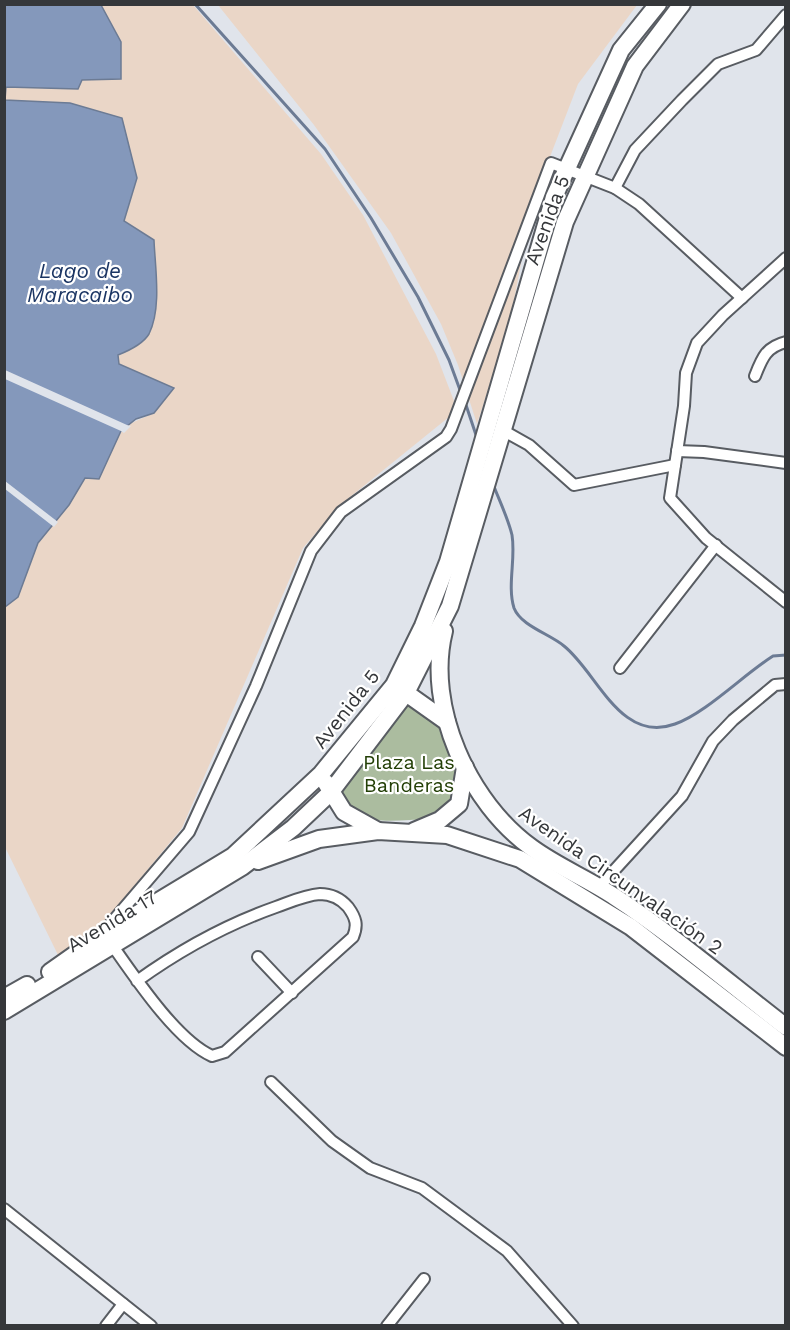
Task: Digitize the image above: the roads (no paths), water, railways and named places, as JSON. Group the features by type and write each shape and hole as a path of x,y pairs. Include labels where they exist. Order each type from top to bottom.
{"main road":[{"name":"Avenida 5","path":"238,861 400,689 448,562 554,197 621,50 658,4"},
{"name":"Avenida 5","path":"238,861 293,828 330,793 400,689 450,606 565,222 635,66 682,4"},
{"name":"Avenida Circunvalación 2","path":"450,606 440,649 440,680 447,722 465,767 503,823 532,848 599,887 786,1027"},
{"path":"400,689 447,722"},
{"path":"410,832 440,820 459,804 465,767"},
{"path":"321,774 330,793 345,812 378,831"},
{"name":"Avenida Circunvalación 2","path":"238,861 319,839 378,831 447,835 520,859 631,927 786,1047"},
{"name":"Avenida 17","path":"4,1011 108,940 238,861"},
{"name":"Avenida 17","path":"4,998 108,940"}],"street":[{"path":"615,188 635,150 682,100 718,64 756,50 786,15"},
{"path":"137,981 177,952 245,918 303,897 321,894 333,896 344,902 355,915 357,927 353,937 225,1052 212,1056 200,1051 137,981 108,940 189,832 256,686 311,551 342,512 446,437 451,429 551,163 583,178 615,188 639,204 742,298"},
{"path":"786,258 697,343 686,373 670,498 716,545 786,602"},
{"path":"755,376 764,352 775,345 786,342"},
{"path":"502,430 529,446 574,485 675,465"},
{"path":"677,451 704,452 786,463"},
{"path":"620,668 716,545"},
{"path":"599,887 682,796 713,741 733,720 775,685 786,684"},
{"path":"258,957 292,993"},
{"path":"271,1082 332,1141 370,1168 422,1188 507,1251 570,1324"},
{"path":"4,1209 151,1326"},
{"path":"387,1326 424,1279"},
{"path":"106,1326 123,1304"}],"water":[{"path":"5,5 101,5 121,42 121,79 82,80 78,89 6,87 5,100"},
{"name":"Lago de Maracaibo","path":"5,100 70,103 122,118 137,178 124,221 154,240 157,300 149,334 139,344 118,355 119,364 174,388 154,413 136,419 121,431 99,479 85,478 69,505 38,543 18,597 5,607"}],"waterway":[{"path":"195,4 325,149 371,218 418,297 449,360 460,390"},
{"path":"466,405 477,438"},
{"path":"493,484 512,535 511,590 514,608 529,625 564,646 611,702 624,715 639,724 656,727 675,724 687,719 712,703 773,656 786,655"}],"park label":[{"name":"Plaza Las Banderas","path":"409,774"}]}
